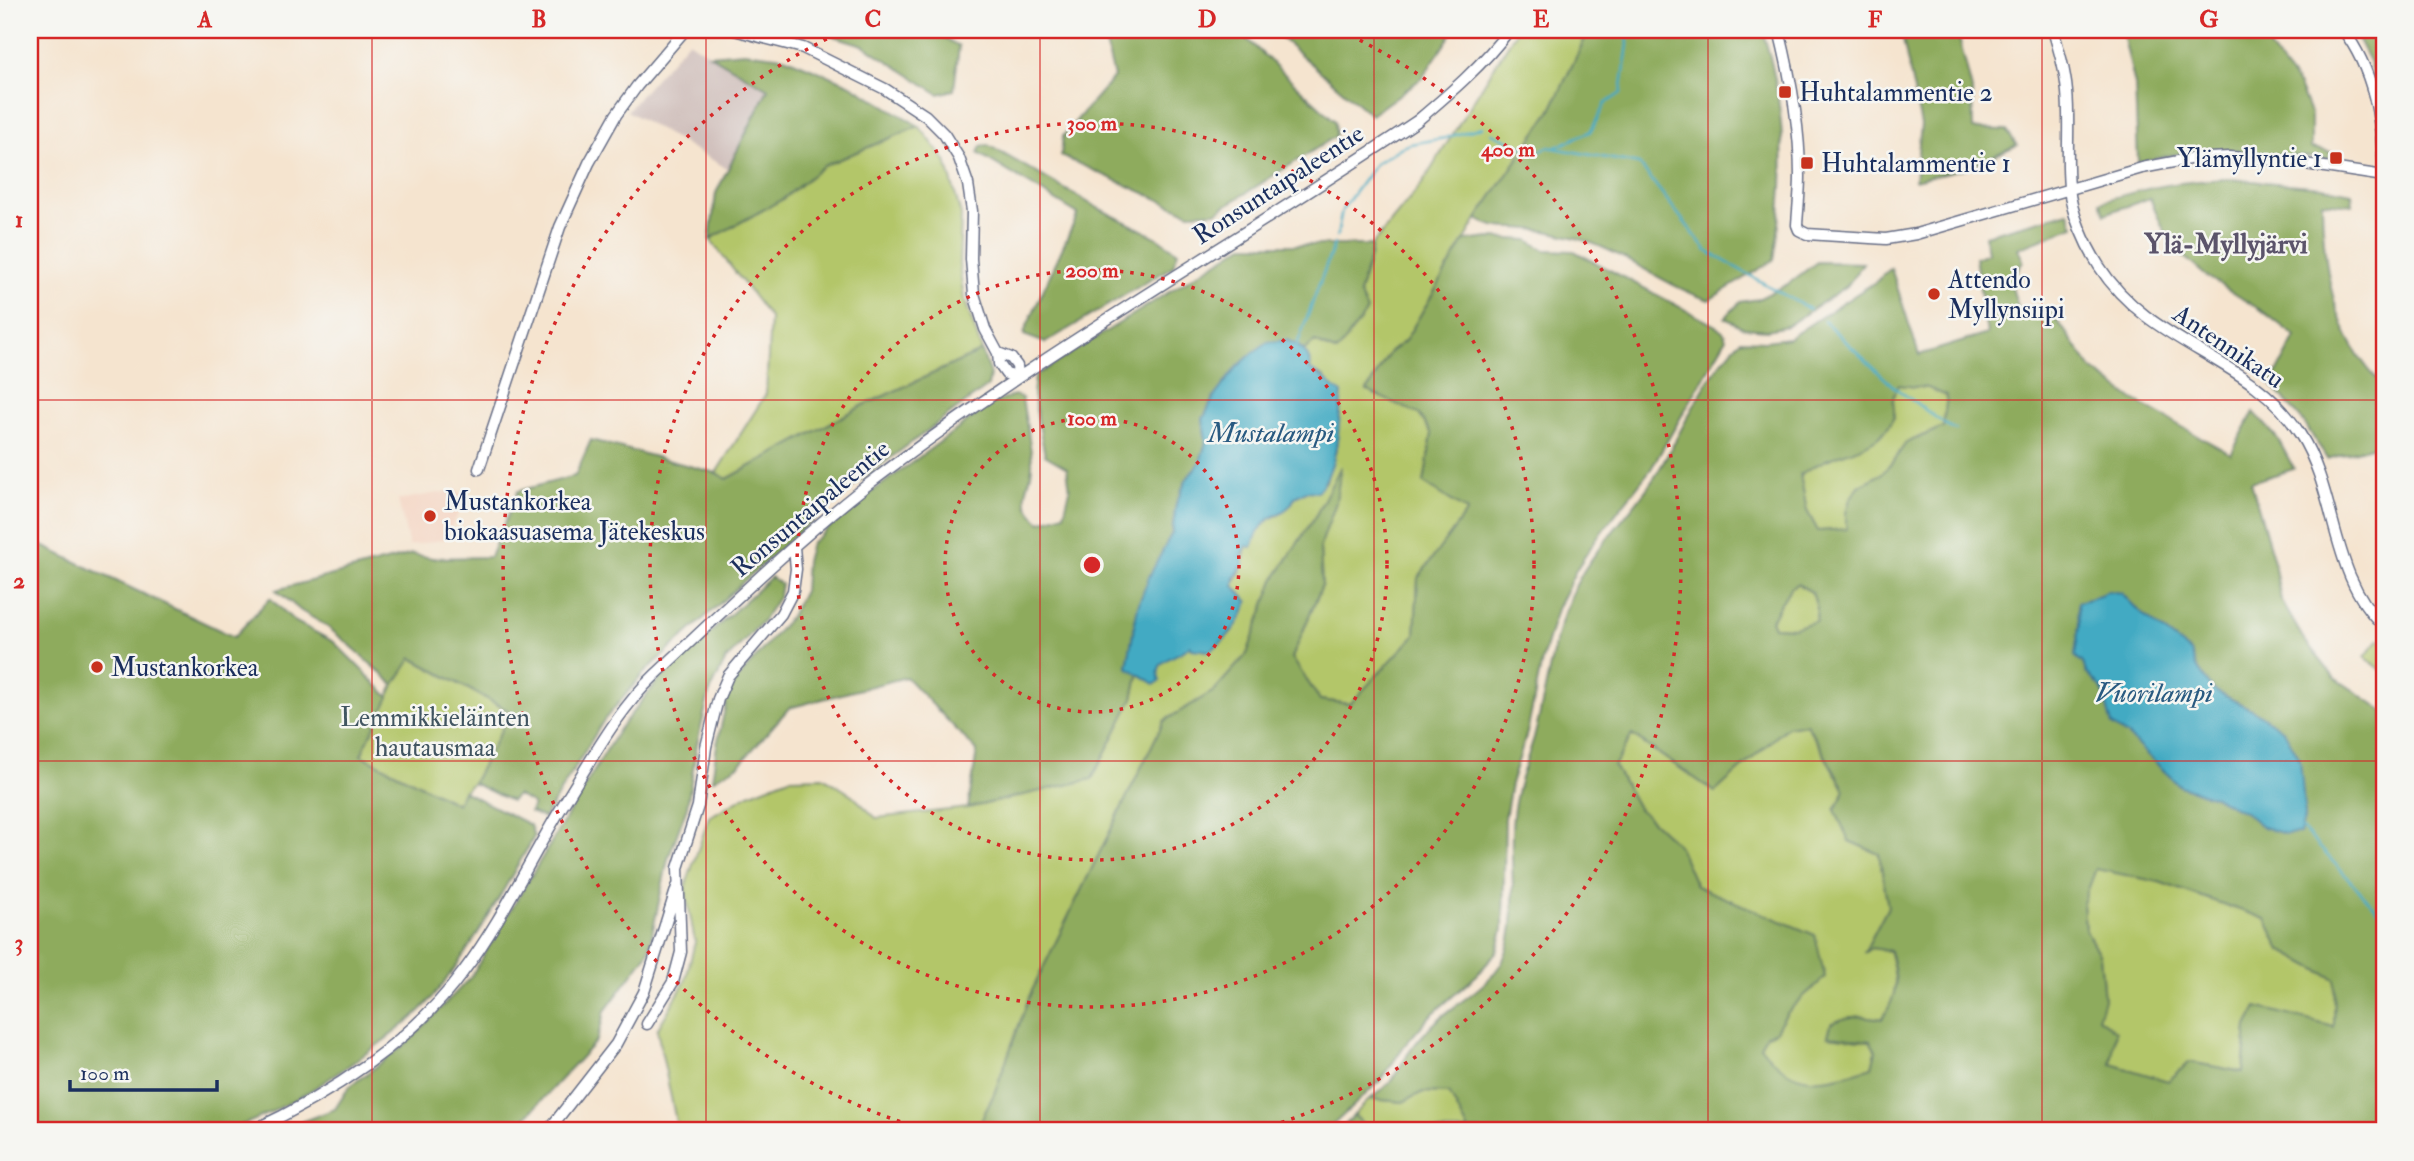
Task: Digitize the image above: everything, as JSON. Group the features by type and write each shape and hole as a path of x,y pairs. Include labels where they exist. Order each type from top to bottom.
{"street":[{"path":"479,469 560,226 589,163 616,115 685,30"},
{"path":"734,30 803,48 885,89 926,116 944,134 959,158 968,184 972,211 971,259 974,294 985,329 998,353 999,364 1006,374 1017,377"},
{"name":"Ronsuntaipaleentie","path":"251,1131 292,1112 345,1080 403,1036 435,1005 470,961 612,726 650,680 794,547 864,487 1017,377 1417,121 1484,61 1509,30"},
{"path":"1779,30 1791,79 1798,135 1799,230 1817,235 1886,239 1916,234 2165,163 2229,157 2278,160 2384,176"},
{"name":"Antennikatu","path":"2053,30 2062,59 2067,92 2069,190 2081,229 2098,265 2115,289 2137,311 2164,331 2252,382 2285,412 2313,457 2348,570 2360,597 2384,626"},
{"path":"2343,30 2364,66 2375,95 2381,124 2384,168"},
{"path":"647,1024 673,982 681,952 678,869 698,806 706,747 718,699 728,676 781,614 793,591 796,569 794,547"},
{"path":"548,1131 617,1044 644,992 680,878"}],"shaded area":[{"path":"688,41 768,89 728,169 627,111"},
{"path":"455,490 467,498 445,539 409,546 398,500"}],"green space":[{"path":"814,30 930,30 959,46 954,90 939,94 863,45"},
{"path":"1083,30 1237,30 1335,121 1336,136 1216,212 1189,213 1061,156 1063,136 1114,77 1106,44"},
{"path":"1272,30 1454,30 1422,78 1371,115"},
{"path":"1517,30 1589,30 1551,110 1477,219 1405,341 1390,352 1367,390 1419,414 1432,434 1424,483 1467,511 1418,578 1415,635 1351,704 1320,700 1292,658 1322,586 1320,547 1336,502 1340,469 1316,515 1274,580 1247,654 1214,691 1164,721 1030,995 994,1094 976,1131 678,1131 657,1030 685,982 695,942 685,888 709,817 749,794 789,778 823,777 852,795 876,818 968,808 1092,779 1133,698 1139,672 1155,684 1159,681 1158,673 1164,662 1190,645 1192,649 1248,602 1234,586 1247,545 1252,546 1257,532 1268,519 1279,515 1295,497 1326,482 1336,448 1342,393 1330,386 1324,377 1310,370 1311,363 1304,350 1315,342 1337,352 1366,311 1359,293 1372,245 1422,184"},
{"path":"1589,30 1762,30 1776,86 1782,144 1781,202 1774,260 1709,300 1675,286 1594,244 1547,231 1495,226 1477,219 1551,110"},
{"path":"1901,30 1957,30 1972,90 1973,129 2006,130 2017,145 1966,168 1915,180 1921,125"},
{"path":"2122,30 2255,30 2299,86 2311,116 2311,148 2331,152 2330,159 2231,150 2188,152 2138,162 2135,85"},
{"path":"2365,30 2384,30 2384,115 2369,61 2356,36"},
{"path":"744,52 784,57 849,84 919,126 823,166 783,199 710,239 716,193 768,89 710,55"},
{"path":"919,126 946,161 961,215 959,265 964,298 982,351 862,406 727,479 716,473 766,394 770,318 710,239 783,199 823,166"},
{"path":"988,145 1098,208 1156,237 1178,252 1173,266 1045,343 1024,335 1078,214 978,153 981,146"},
{"path":"2229,179 2322,187 2352,193 2353,205 2322,202 2325,252 2334,301 2342,324 2367,367 2384,386 2384,448 2382,444 2327,459 2305,424 2271,384 2296,337 2265,313 2205,275 2182,255 2164,230 2150,198 2105,214 2100,202 2164,186"},
{"path":"2069,212 2074,226 2018,248 2023,261 2011,284 2018,307 2032,318 2050,310 2092,369 2132,399 2231,454 2254,412 2278,439 2294,469 2251,482 2273,558 2281,600 2303,638 2334,677 2384,711 2384,1131 1469,1131 1449,1093 1423,1092 1403,1102 1370,1099 1396,1075 1410,1051 1428,1030 1486,982 1506,953 1513,904 1514,805 1535,734 1565,610 1583,572 1651,483 1716,369 1741,340 1789,338 1878,280 1891,268 1919,355 1987,334 1975,258 1988,253 1985,235","holes":["1898,385 1928,388 1947,396 1943,427 1906,443 1881,474 1859,486 1850,499 1846,513 1846,529 1818,531 1807,511 1800,474 1879,437 1894,417 1895,391","1797,584 1812,592 1817,608 1816,621 1794,628 1774,627 1771,620 1790,588","2108,591 2121,593 2142,614 2191,652 2195,664 2213,690 2253,710 2302,792 2305,816 2263,827 2246,813 2215,797 2180,786 2128,736 2112,725 2103,691 2075,656 2079,626 2078,602","1807,724 1845,790 1835,810 1849,841 1879,854 1888,907 1864,953 1871,948 1890,951 1895,970 1892,1001 1882,1019 1862,1016 1843,1019 1831,1024 1828,1036 1870,1041 1876,1051 1872,1067 1824,1079 1811,1079 1785,1070 1760,1046 1766,1035 1776,1031 1792,1008 1825,977 1815,935 1696,886 1678,845 1638,808 1614,766 1632,735 1715,792 1787,727","2096,869 2159,882 2266,919 2281,950 2335,979 2334,1027 2257,1007 2247,1026 2243,1072 2190,1062 2168,1081 2111,1064 2116,1031 2098,1018 2104,999 2100,956 2085,929 2083,903"]},
{"path":"1490,238 1528,240 1545,250 1574,251 1716,326 1724,332 1726,339 1651,469 1596,539 1576,570 1557,609 1543,656 1527,733 1511,784 1505,818 1503,929 1497,952 1477,975 1430,1016 1404,1046 1382,1079 1323,1131 976,1131 994,1094 1030,995 1164,721 1214,691 1247,654 1274,580 1316,515 1341,466 1336,502 1320,547 1322,585 1292,658 1320,700 1350,704 1415,635 1418,578 1467,511 1424,483 1432,434 1419,414 1367,391 1390,352 1405,341 1464,241"},
{"path":"1244,245 1372,245 1359,293 1367,311 1337,352 1315,342 1304,350 1297,345 1268,342 1236,368 1214,397 1203,419 1206,442 1200,462 1186,480 1176,504 1172,533 1138,606 1127,667 1139,672 1133,698 1092,779 968,808 977,751 906,677 789,708 739,765 712,780 727,699 735,682 790,617 804,591 806,561 811,543 869,494 993,403 1014,395 1022,398 1032,460 1026,491 1027,505 1040,522 1064,514 1070,490 1067,468 1045,455 1033,395 1035,376"},
{"path":"1817,262 1863,263 1847,286 1787,326 1767,330 1744,328 1725,318 1740,302 1758,299 1788,284"},
{"path":"982,351 990,375 988,386 858,482 787,542 644,673 604,720 544,818 530,812 533,804 517,795 511,801 473,783 511,712 412,658 394,685 350,645 276,590 412,554 432,558 490,557 518,491 575,476 591,440 716,473 727,479 862,406"},
{"path":"1898,385 1928,388 1947,396 1943,427 1906,443 1881,474 1859,486 1846,530 1818,531 1807,511 1800,474 1894,418 1892,395"},
{"path":"30,540 234,637 270,598 294,621 334,642 389,697 361,755 457,804 463,791 530,825 534,837 473,941 420,1011 365,1054 308,1092 267,1114 226,1131 30,1131"},
{"path":"771,577 781,584 779,596 762,622 725,661 709,694 697,744 687,807 668,859 648,953 605,1011 597,1040 513,1131 277,1131 335,1109 349,1087 407,1043 470,978 619,729 657,682"},
{"path":"1797,584 1812,592 1817,608 1816,621 1794,628 1774,627 1771,620 1790,588"},
{"path":"2379,639 2384,643 2384,672 2365,657"},
{"name":"Lemmikkieläinten hautausmaa","path":"411,658 511,712 473,783 463,791 458,804 361,755 394,685"},
{"path":"1806,724 1845,790 1849,841 1879,854 1888,907 1865,951 1871,948 1889,950 1895,978 1892,1001 1883,1019 1856,1017 1831,1024 1828,1036 1870,1041 1876,1051 1872,1067 1838,1077 1811,1080 1785,1071 1759,1047 1766,1035 1776,1031 1792,1006 1814,988 1745,908 1696,886 1678,845 1638,808 1614,766 1631,735 1715,792 1787,727"},
{"path":"2096,868 2159,882 2266,919 2281,950 2335,979 2334,1027 2257,1008 2247,1026 2243,1072 2190,1062 2168,1081 2110,1064 2115,1031 2098,1018 2104,999 2100,956 2085,929 2083,903"},
{"path":"1423,1092 1449,1093 1469,1131 1370,1131 1354,1115 1370,1099 1403,1102"},
{"path":"1354,1115 1370,1131 1340,1131"}],"water":[{"name":"Mustalampi","path":"1287,340 1304,351 1309,359 1310,370 1342,393 1337,445 1330,470 1317,492 1306,491 1295,497 1289,507 1270,518 1258,533 1252,547 1246,546 1242,556 1244,563 1235,577 1234,586 1248,602 1233,630 1209,651 1192,649 1190,645 1163,662 1158,673 1160,681 1155,684 1127,667 1138,606 1149,577 1172,533 1176,504 1186,480 1200,462 1206,442 1203,419 1214,397 1236,368 1268,342"},
{"name":"Vuorilampi","path":"2108,591 2121,593 2142,614 2191,652 2195,664 2213,690 2253,710 2284,731 2300,759 2305,816 2300,833 2285,834 2263,827 2246,813 2215,797 2180,786 2128,736 2112,725 2103,691 2075,656 2079,626 2078,602"}],"waterway":[{"path":"1492,133 1537,153 1591,131 1605,104 1621,93 1628,44 1626,30"},
{"path":"1337,236 1342,210 1375,164 1410,144 1445,138 1482,127"},
{"path":"1554,148 1639,164 1707,251 1809,309"},
{"path":"1297,345 1334,244"},
{"path":"1824,321 1894,387 1956,430"},
{"path":"2302,828 2384,917"}],"place":[{"name":"Huhtalammentie 2","path":"1785,92"},
{"name":"Ylämyllyntie 1","path":"2336,158"},
{"name":"Huhtalammentie 1","path":"1807,163"},
{"name":"Attendo Myllynsiipi","path":"1934,294"},
{"name":"Mustankorkea biokaasuasema Jätekeskus","path":"430,516"},
{"name":"Mustankorkea","path":"97,667"}],"district":[{"name":"Ylä-Myllyjärvi","path":"2226,243"}]}
